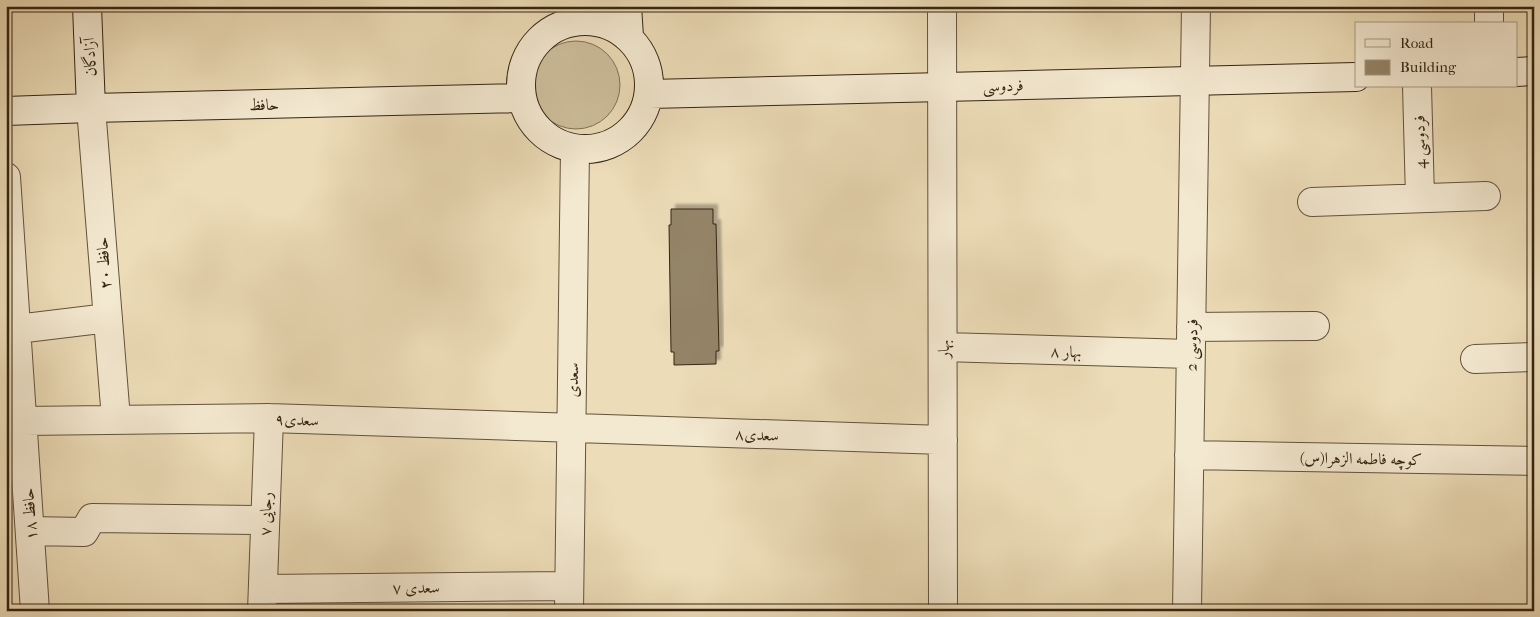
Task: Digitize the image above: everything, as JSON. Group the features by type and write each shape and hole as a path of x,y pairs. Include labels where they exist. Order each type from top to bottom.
{"street":[{"name":"آزادگان","path":"86,6 91,108"},
{"path":"627,6 628,37"},
{"name":"بهار","path":"942,6 943,611"},
{"name":"فردوسی 2","path":"1187,611 1196,6"},
{"path":"1489,6 1489,22"},
{"path":"567,15 581,21 598,22 614,28 628,37 642,54 649,74 650,94 644,114 632,131 615,143 596,150 575,149 556,143 540,132 529,116 522,98 521,80 525,61 534,45 567,15"},
{"path":"1518,72 1534,71"},
{"name":"فردوسی","path":"650,94 1355,77"},
{"name":"فردوسی 4","path":"1417,88 1420,198"},
{"name":"حافظ","path":"6,111 522,98"},
{"name":"حافظ ۲۰","path":"91,108 116,419"},
{"name":"سعدی","path":"569,598 575,149"},
{"name":"حافظ ۱۸","path":"6,177 13,319 35,611"},
{"path":"1312,202 1486,196"},
{"path":"13,319 108,318"},
{"path":"1191,327 1315,326"},
{"name":"بهار ۸","path":"942,347 1190,354"},
{"path":"1475,359 1534,357"},
{"name":"سعدی۹","path":"22,421 269,418 571,428"},
{"name":"رجایی ۷","path":"262,600 269,418"},
{"name":"سعدی۸","path":"571,428 943,440"},
{"name":"کوچه فاطمه الزهرا(س)","path":"1189,454 1534,461"},
{"path":"30,531 84,532 92,518 265,520"},
{"name":"سعدی ۷","path":"262,600 569,598"}],"shaded area":[{"path":"576,41 593,44 607,54 617,68 620,85 617,102 607,116 593,126 576,129 559,126 545,116 535,102 532,85 535,68 545,54 559,44"}],"building":[{"path":"671,209 713,209 713,224 716,224 719,351 716,351 716,364 674,365 674,352 671,352 669,225 671,225"}]}
